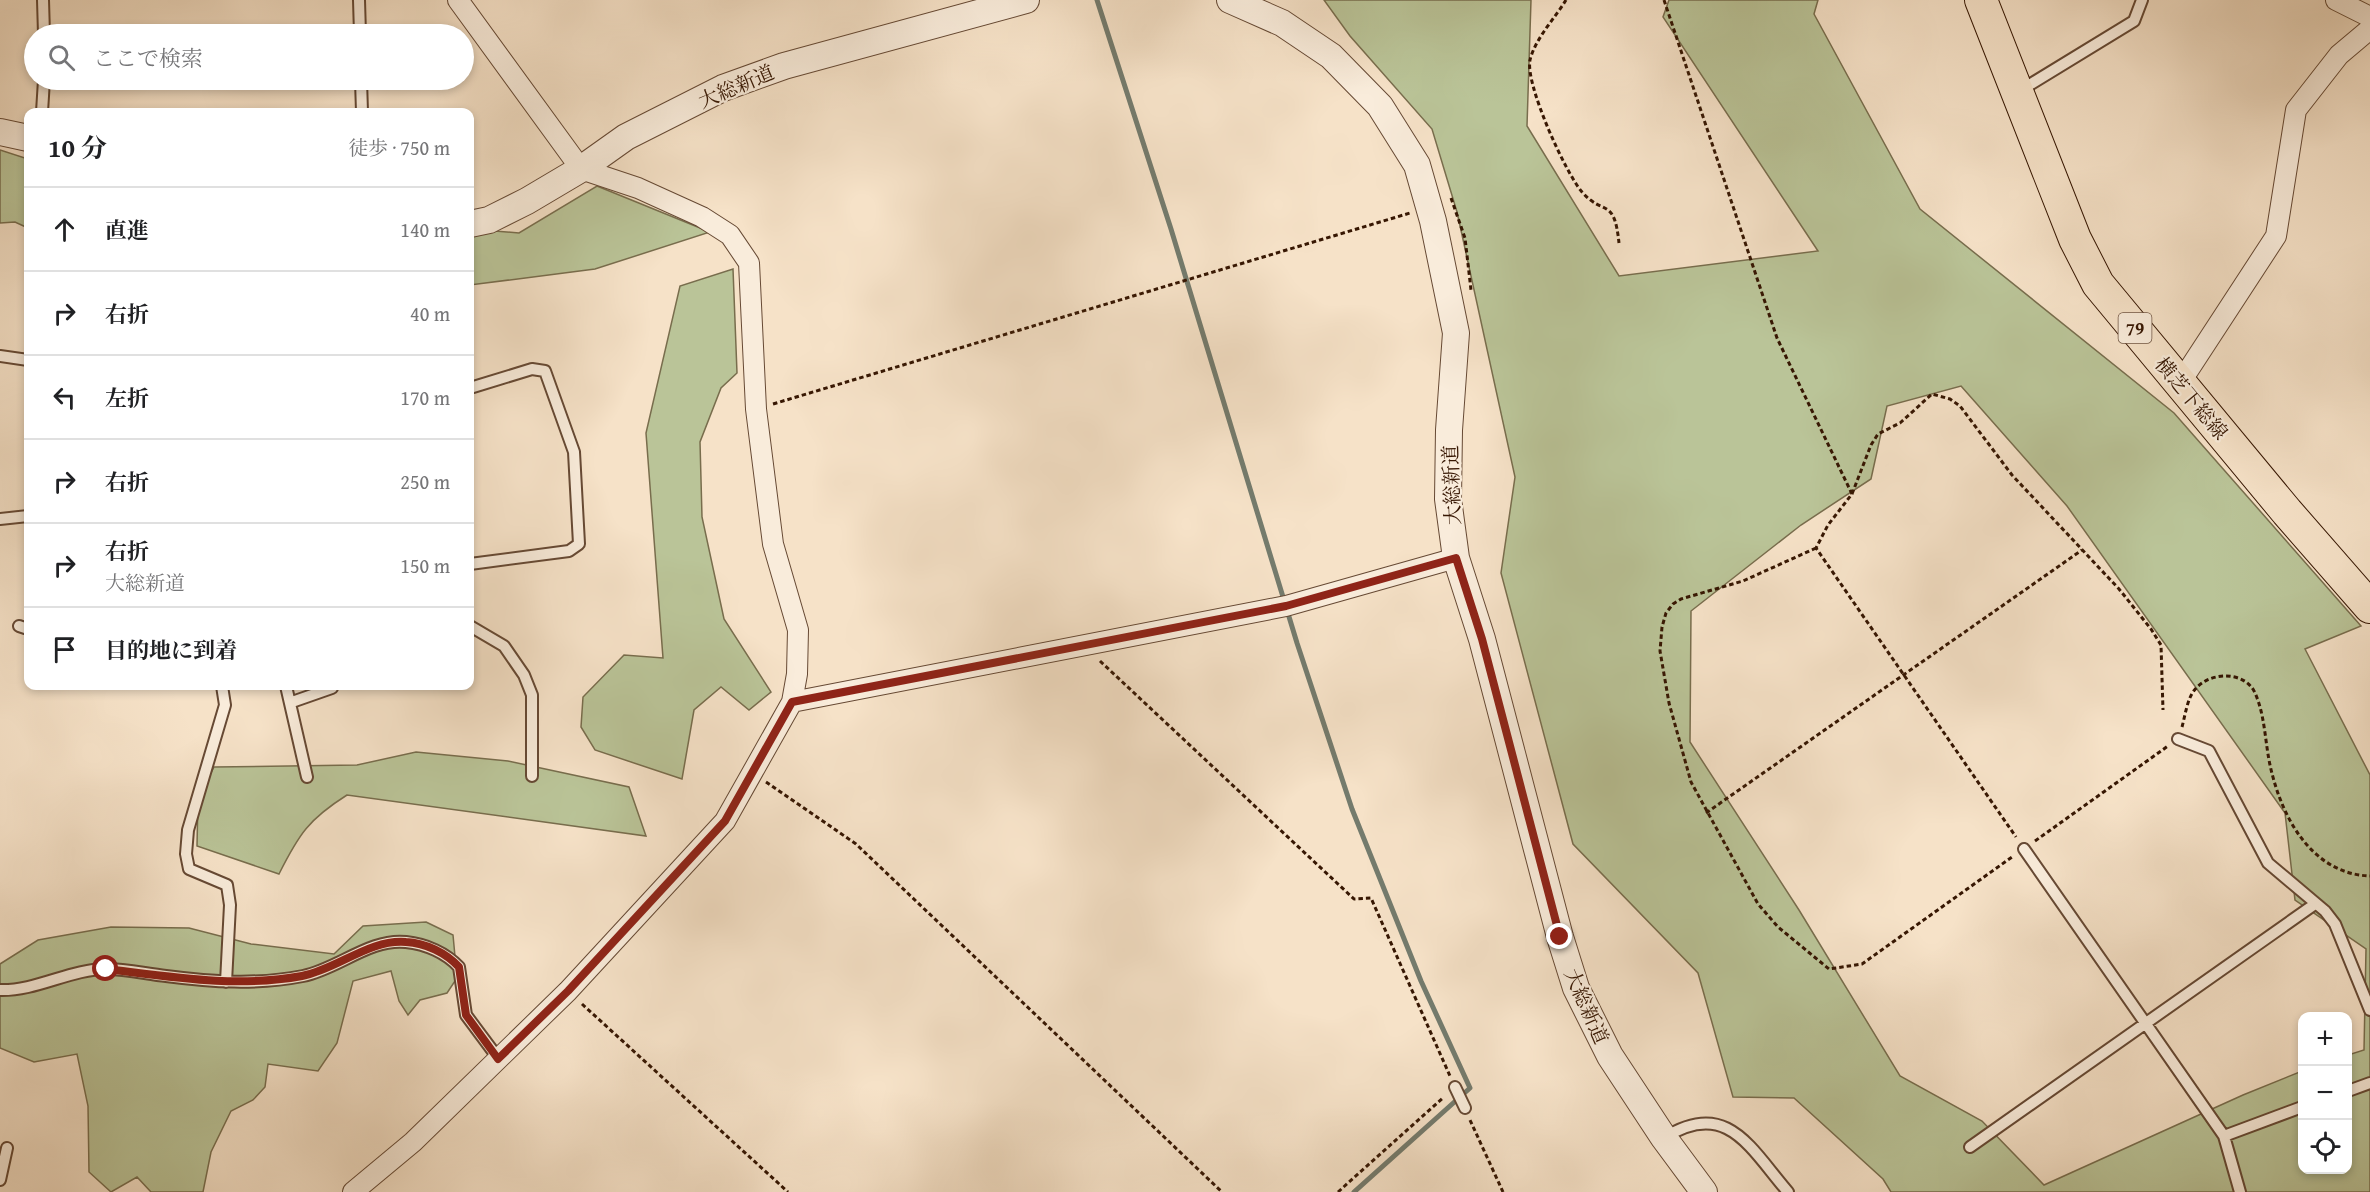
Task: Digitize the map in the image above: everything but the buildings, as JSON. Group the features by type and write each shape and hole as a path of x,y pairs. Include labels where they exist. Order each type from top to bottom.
{"main road":[{"name":"横芝下総線","path":"1981,0 2075,238 2098,284 2370,607"}],"street":[{"path":"353,1192 412,1142 568,991 725,821 792,702 797,674 798,630 773,544 756,409 749,263 730,235 702,217 649,193 581,169 458,0"},
{"name":"大総新道","path":"474,223 489,220 527,201 581,169 626,137 723,88 784,66 1026,0"},
{"name":"大総新道","path":"1230,0 1281,23 1331,56 1380,106 1439,201 1456,333 1449,429 1448,499 1456,558 1482,639 1560,937 1576,988 1610,1056 1704,1192"},
{"path":"2336,0 2370,16"},
{"path":"2180,383 2276,236 2296,110 2339,56 2370,29"},
{"path":"0,132 24,137"},
{"path":"792,702 1085,647 1286,606 1456,558"}],"lane":[{"path":"43,0 44,24"},
{"path":"359,0 360,24"},
{"path":"2017,92 2134,21 2142,0"},
{"path":"42,108 44,90"},
{"path":"361,90 362,108"},
{"path":"0,356 24,359"},
{"path":"474,387 532,369 545,371 574,452 579,544 569,552 474,564"},
{"path":"0,519 24,516"},
{"path":"474,628 504,646 524,675 532,695 532,776"},
{"path":"223,690 225,705 215,747 188,830 186,854 189,869 227,885 230,905 226,982"},
{"path":"288,690 292,702 306,777"},
{"path":"292,702 326,690"},
{"path":"2178,739 2209,751 2268,863 2325,911 2335,924 2370,1010"},
{"path":"2024,849 2224,1136 2240,1192"},
{"path":"1970,1147 2144,1022 2315,904"},
{"path":"0,990 21,991 58,979 106,969 226,982 268,981 306,975 387,942 408,942 438,951 459,967 466,1015 498,1059"},
{"path":"2352,1090 2370,1083"},
{"path":"1456,1088 1465,1108"},
{"path":"2224,1136 2298,1108"},
{"path":"1664,1137 1697,1123 1716,1122 1744,1141 1788,1192"},
{"path":"0,1180 7,1148"}],"path":[{"path":"1566,0 1533,54 1530,70 1532,85 1539,107 1577,186 1589,200 1603,204 1614,214 1619,243"},
{"path":"1664,0 1777,338 1852,494"},
{"path":"756,409 1439,201 1466,238 1471,299"},
{"path":"2163,710 2161,645 2120,589 2012,475 1960,406 1941,395 1932,394 1900,423 1878,434 1871,445 1852,494 1828,525 1815,548 1743,581 1681,599 1666,613 1660,638 1663,674 1691,782 1706,813 1758,904 1778,927 1829,969 1862,964 2178,739 2194,691 2205,681 2220,677 2233,676 2247,681 2255,692 2270,766 2285,813 2308,848 2331,865 2359,876 2370,876"},
{"path":"1815,548 2024,849"},
{"path":"1706,813 2082,550"},
{"path":"1085,647 1354,899 1371,898 1456,1088 1338,1192"},
{"path":"752,772 856,844 1222,1192"},
{"path":"568,991 788,1192"},
{"path":"1465,1108 1503,1192"}],"green space":[{"path":"1324,0 1531,0 1527,126 1619,276 1818,251 1663,17 1669,0 1818,0 1814,14 1920,209 2174,413 2361,626 2305,649 2370,775 2370,1192 1891,1192 1883,1179 1794,1098 1733,1097 1698,973 1573,844 1501,573 1515,477 1457,212 1432,129 1350,36","holes":["1961,386 2067,506 2285,813 2295,900 2366,949 2364,1050 2352,1054 2352,1174 2298,1174 2298,1073 2044,1185 1982,1121 1900,1076 1799,910 1690,742 1691,611 1801,525 1871,479 1887,406"]},
{"path":"0,150 24,158 24,226 15,222 0,223"},
{"path":"597,186 710,232 595,269 474,284 474,229 519,233"},
{"path":"733,269 737,373 721,388 700,442 702,517 724,619 771,692 749,710 721,687 694,710 682,779 595,750 581,727 583,697 624,655 663,658 646,433 680,286"},
{"path":"416,752 508,761 629,787 646,836 347,795 323,812 306,828 279,874 197,846 198,798 214,767 357,765"},
{"path":"426,922 453,935 457,978 447,993 420,1000 408,1015 399,1001 391,971 353,981 337,1043 318,1071 268,1064 265,1087 253,1100 231,1111 211,1152 203,1192 151,1192 137,1177 111,1192 89,1172 88,1106 77,1054 34,1062 0,1048 0,964 38,940 111,927 189,928 251,944 334,954 363,926"}],"waterway":[{"path":"1097,0 1171,229 1297,643 1352,809 1421,981 1470,1088 1354,1192"}],"route":[{"path":"106,969 199,980 268,981 306,975 387,942 408,942 438,951 459,967 466,1015 484,1043 498,1059 568,991 725,821 792,702 1085,647 1286,606 1456,558 1482,639 1560,937"}]}
